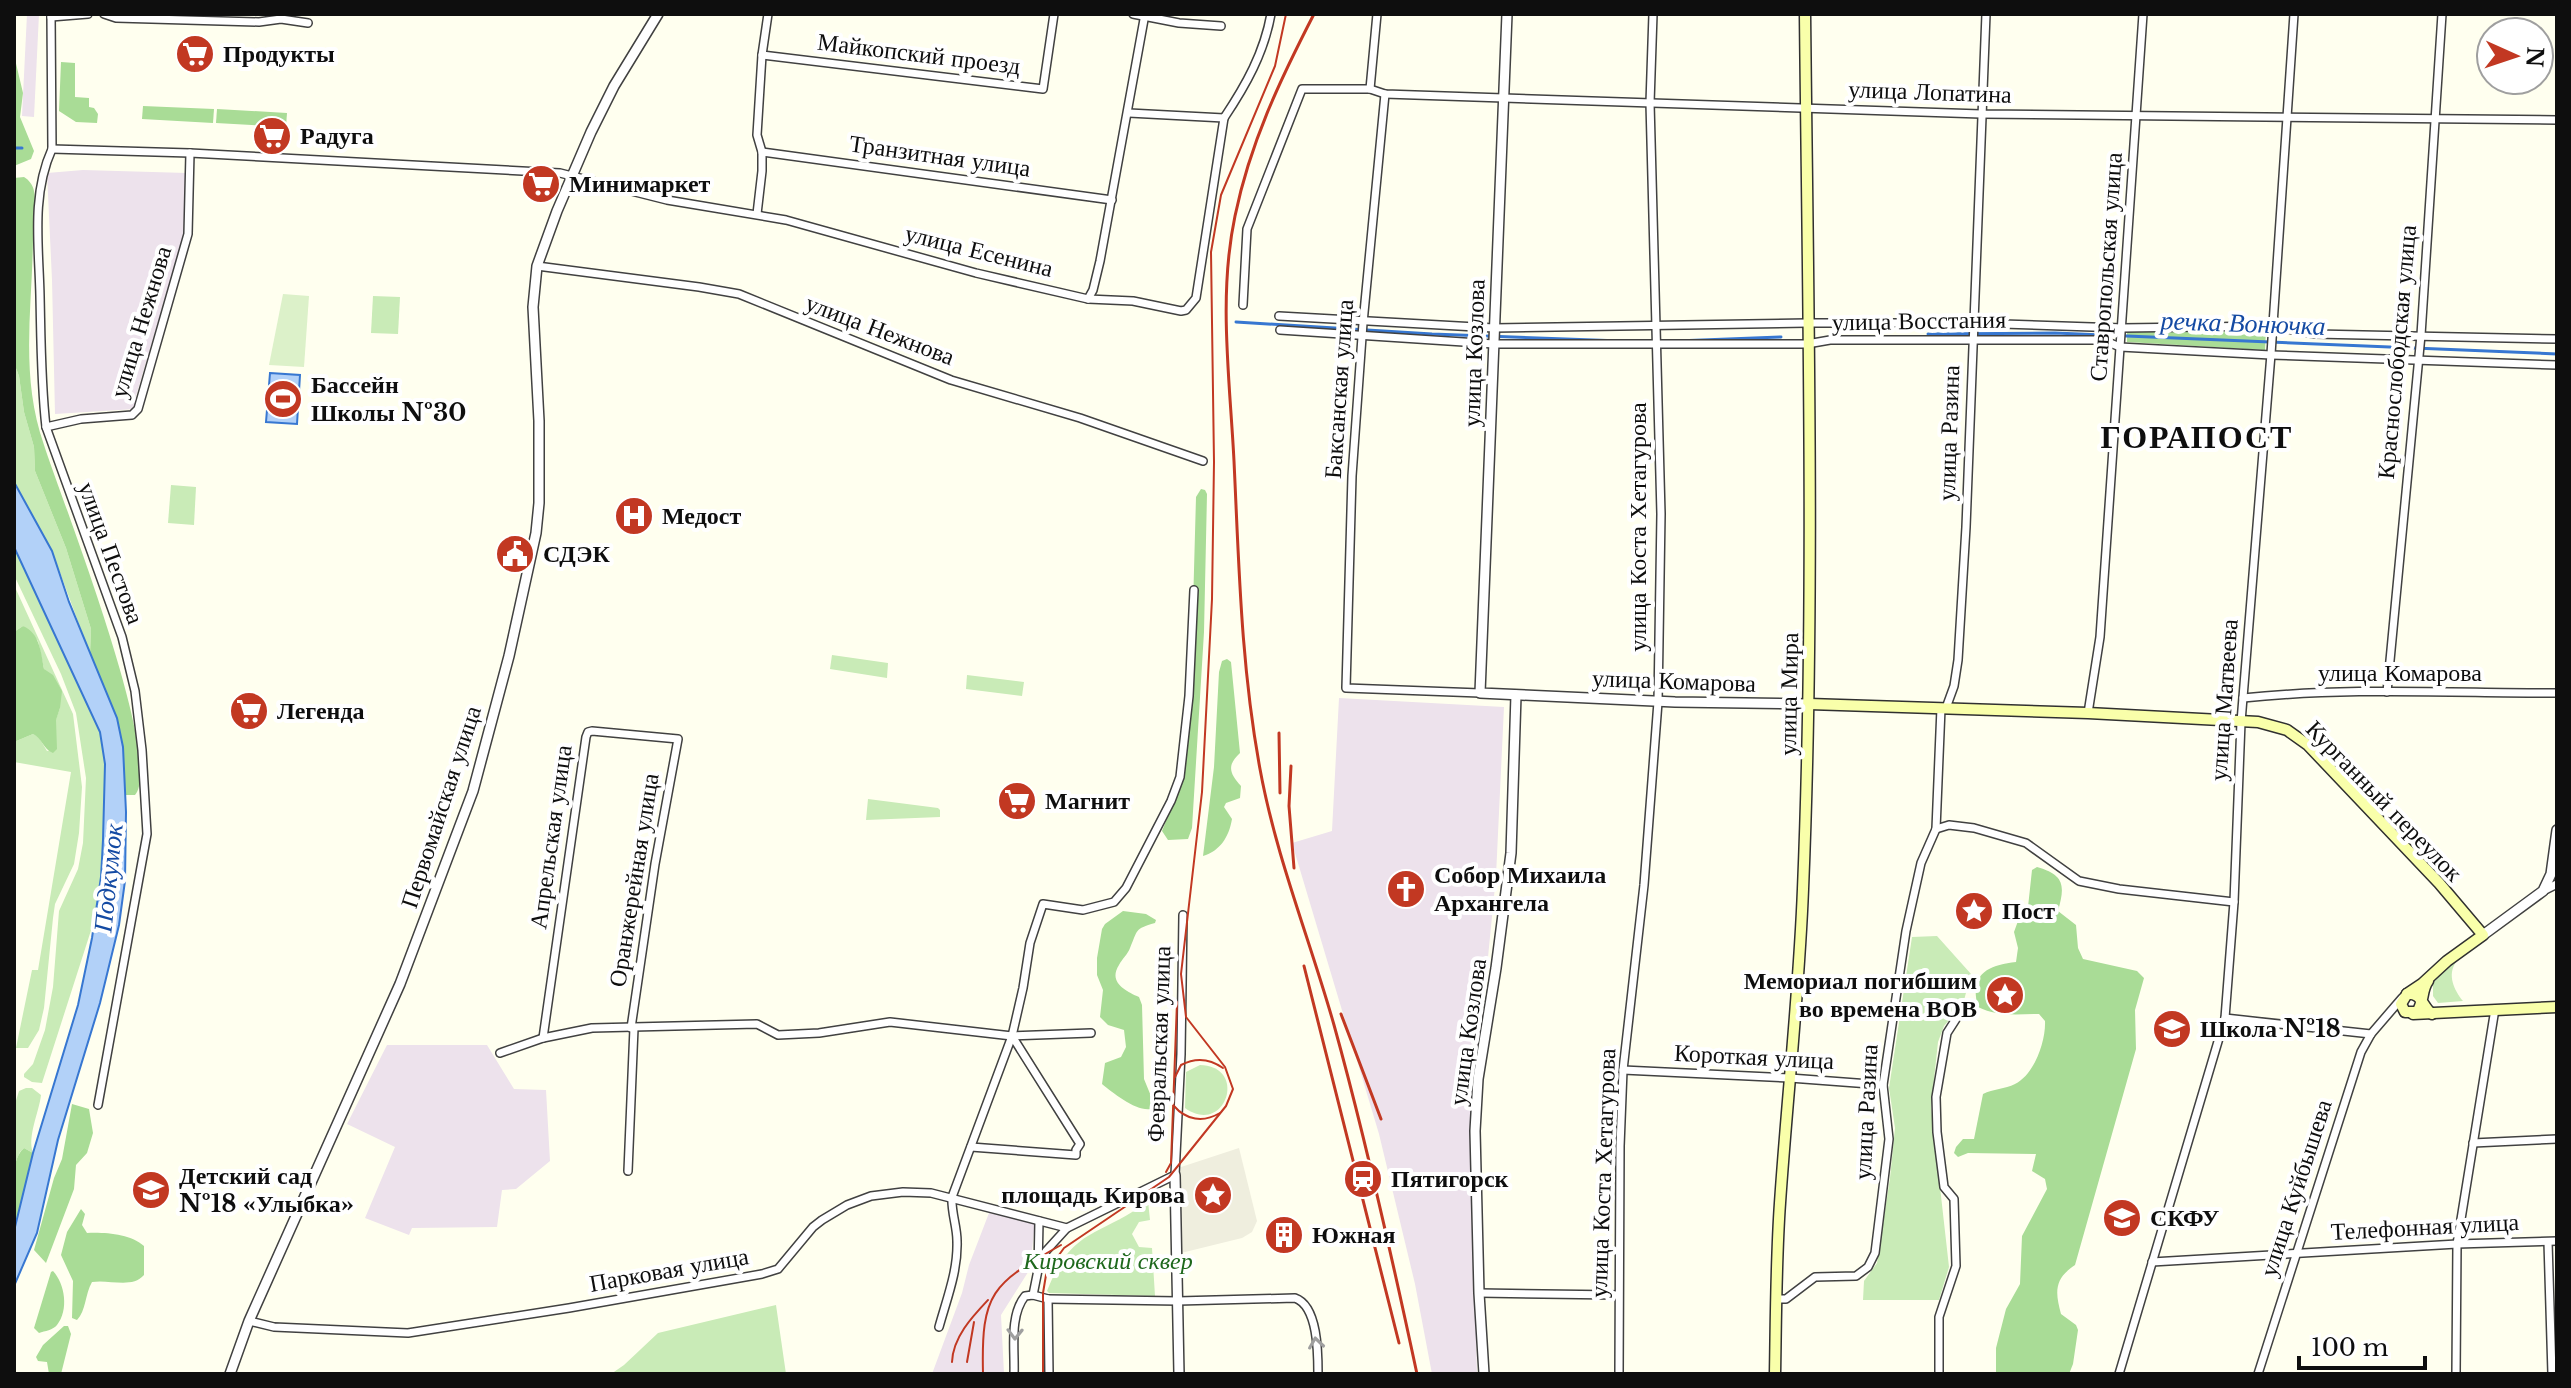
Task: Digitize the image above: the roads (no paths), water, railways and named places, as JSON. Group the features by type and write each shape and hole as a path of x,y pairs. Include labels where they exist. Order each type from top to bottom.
{"main road":[{"name":"улица Мира","path":"1775,1374 1780,1207 1803,893 1809,704 1811,521 1805,14"},
{"name":"улица Комарова","path":"1809,704 2088,713 2241,722"},
{"name":"Курганный переулок","path":"2241,722 2278,726 2308,745 2439,883 2483,935"},
{"name":"улица Куйбышева","path":"2405,995 2483,935"},
{"name":"улица Куйбышева","path":"2411,1014 2420,1009 2425,985 2431,975"},
{"path":"2432,1014 2416,994 2405,995 2401,1004 2411,1014 2432,1014 2447,1010 2557,1007"}],"street":[{"path":"51,15 88,14"},
{"path":"104,14 116,18 259,22 281,19 308,23"},
{"name":"Первомайская улица","path":"230,1374 249,1321 400,984 463,821 485,749 536,533 539,434 533,307 537,266 572,176 614,86 658,14"},
{"path":"52,149 516,169 572,176 667,200 757,214 762,152 757,135 768,14"},
{"name":"Майкопский проезд","path":"762,55 1043,89 1054,14"},
{"path":"1133,14 1179,23 1221,26"},
{"path":"1129,113 1224,118 1243,90 1258,58 1271,14"},
{"path":"1370,89 1377,14"},
{"name":"улица Козлова","path":"1480,693 1507,14"},
{"name":"улица Коста Хетагурова","path":"1619,1374 1623,1070 1644,885 1658,702 1661,514 1650,103 1653,14"},
{"name":"улица Разина","path":"1776,1299 1786,1299 1815,1277 1856,1276 1868,1267 1875,1253 1889,1139 1883,1085 1906,931 1921,863 1936,829 1944,708 1954,686 1958,660 1986,14"},
{"name":"Ставропольская улица","path":"2088,713 2100,637 2143,14"},
{"name":"улица Матвеева","path":"2119,1374 2225,1018 2234,902 2241,722 2271,354 2294,14"},
{"name":"Краснослободская улица","path":"2387,692 2420,339 2442,14"},
{"name":"улица Пестова","path":"51,15 52,149 44,166 38,217 46,427 122,637 135,691 147,834 98,1105"},
{"path":"1088,299 1097,277 1145,15"},
{"name":"улица Лопатина","path":"1243,305 1247,229 1302,89 1370,89 1385,94 1981,114 2557,120"},
{"name":"Баксанская улица","path":"1346,688 1352,476 1385,94"},
{"name":"улица Есенина","path":"757,214 976,273 1088,299 1133,301 1181,311 1191,305 1198,290 1224,118"},
{"name":"Транзитная улица","path":"762,152 1112,200"},
{"name":"улица Нежнова","path":"46,427 81,419 132,415 138,409 188,234 190,153"},
{"name":"улица Нежнова","path":"537,266 739,294 951,380 1080,418 1203,461"},
{"name":"улица Восстания","path":"1279,316 1494,329 1656,330 1807,323 2103,340 2120,345 2271,354 2557,365"},
{"name":"улица Восстания","path":"1280,330 1494,343 1807,344 1972,332 2272,330 2420,339 2557,339"},
{"path":"939,1327 957,1257 952,1197 1012,1036 1030,943 1043,904 1083,910 1114,902 1126,888 1171,801 1180,777 1189,696 1194,590"},
{"name":"улица Комарова","path":"1346,688 1658,702 1809,704"},
{"name":"улица Комарова","path":"2243,698 2387,692 2557,693"},
{"name":"улица Козлова","path":"1484,1374 1475,1131 1511,853 1516,695"},
{"name":"Апрельская улица","path":"543,1038 588,732 678,739"},
{"name":"Оранжерейная улица","path":"628,1171 633,1028 653,878 678,739"},
{"path":"1936,829 1949,825 1974,828 2026,843 2079,881 2119,889 2234,902"},
{"path":"2543,891 2551,874 2557,830"},
{"path":"2483,935 2557,884"},
{"name":"Февральская улица","path":"1175,1175 1183,915"},
{"name":"улица Куйбышева","path":"2258,1374 2355,1070 2371,1034 2405,995"},
{"path":"2456,1374 2457,1244 2495,1009"},
{"path":"2383,1021 2411,1014"},
{"path":"2225,1018 2371,1034"},
{"path":"1939,1374 1939,1317 1956,1266 1954,1199 1944,1187 1936,1097 1947,1033 1956,1019"},
{"path":"500,1053 543,1038 592,1028 757,1024 778,1035 819,1033 890,1022 1012,1036 1091,1033"},
{"path":"971,1147 1076,1155 1080,1144 1012,1036"},
{"name":"Короткая улица","path":"1623,1070 1883,1085"},
{"path":"2473,1143 2557,1139"},
{"path":"1014,1374 1015,1321 1020,1302 1029,1295 1046,1251 1067,1228 1175,1175 1179,1374"},
{"name":"Парковая улица","path":"249,1321 274,1327 408,1333 569,1308 778,1269 813,1227 847,1205 871,1196 903,1192 952,1197 1067,1228"},
{"path":"1038,1270 1039,1221"},
{"path":"2552,1242 2552,1374"},
{"name":"Телефонная улица","path":"2152,1262 2457,1244 2552,1242"},
{"path":"1479,1293 1618,1295"},
{"path":"1029,1295 1048,1299 1301,1300 1310,1312 1316,1337 1318,1374"},
{"path":"1048,1299 1049,1374"}],"water":[{"name":"Бассейн Школы №30","path":"270,373 300,375 297,424 266,422"},
{"name":"Подкумок","path":"14,482 52,551 69,602 117,718 123,747 126,812 125,881 119,925 100,1003 58,1140 37,1233 14,1286 14,1231 33,1153 78,1005 92,938 101,877 105,764 100,732 14,547"}],"waterway":[{"name":"речка Вонючка","path":"14,148 22,148"},
{"path":"1236,322 1621,341"},
{"name":"речка Вонючка","path":"1928,334 2055,333 2557,354"},
{"path":"1676,341 1781,337"}],"tram line":[{"path":"1043,1374 1043,1293 1051,1266 1064,1248 1169,1177 1226,1106 1233,1089 1225,1067 1186,1017 1181,974 1202,792 1212,599 1211,252 1221,195 1275,66 1286,14"},
{"path":"1166,1172 1171,1163 1177,1002"},
{"path":"1175,1077 1181,1065 1192,1061 1213,1062 1223,1068"},
{"path":"1174,1106 1195,1118 1220,1113"},
{"path":"983,1374 985,1325 995,1293 1019,1270 1061,1245"},
{"path":"952,1362 960,1336 988,1300"},
{"path":"967,1362 974,1322"}],"railway":[{"path":"1314,14 1258,137 1241,189 1230,246 1226,308 1242,616 1254,730 1267,802 1346,1068 1417,1374"},
{"path":"1279,733 1280,793"},
{"path":"1291,766 1289,806 1294,868"},
{"path":"1304,966 1399,1343"},
{"path":"1341,1014 1381,1119"}],"place":[{"name":"Продукты","path":"195,54"},
{"name":"Радуга","path":"272,136"},
{"name":"Минимаркет","path":"541,184"},
{"name":"Бассейн Школы №30","path":"283,399"},
{"name":"Медост","path":"634,516"},
{"name":"СДЭК","path":"515,554"},
{"name":"Легенда","path":"249,711"},
{"name":"Магнит","path":"1017,801"},
{"name":"Собор Михаила Архангела","path":"1406,889"},
{"name":"Пост","path":"1974,911"},
{"name":"Мемориал погибшим во времена ВОВ","path":"2005,995"},
{"name":"Школа №18","path":"2172,1029"},
{"name":"Пятигорск","path":"1363,1179"},
{"name":"Детский сад №18 «Улыбка»","path":"151,1190"},
{"name":"площадь Кирова","path":"1213,1195"},
{"name":"СКФУ","path":"2122,1218"},
{"name":"Южная","path":"1284,1235"}],"district":[{"name":"ГОРАПОСТ","path":"2197,437"}],"park label":[{"name":"Кировский сквер","path":"1108,1261"}]}
